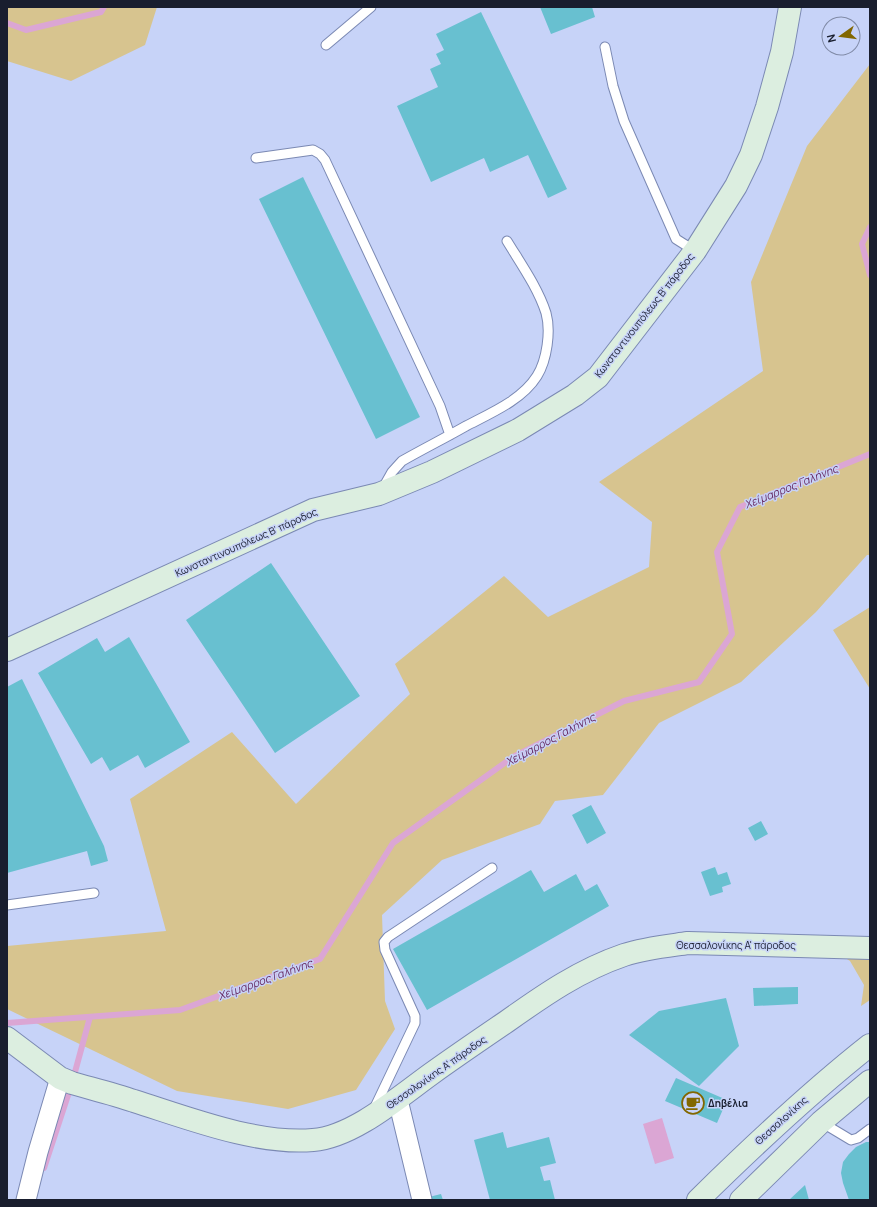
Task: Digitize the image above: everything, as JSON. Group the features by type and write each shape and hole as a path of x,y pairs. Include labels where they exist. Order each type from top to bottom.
{"street":[{"name":"Κωνσταντινουπόλεως Β' πάροδος","path":"7,650 313,510 379,494 432,472 518,430 575,395 598,377 694,251 725,205 751,155 782,52 790,7"},
{"name":"Θεσσαλονίκης Α' πάροδος","path":"7,1038 60,1078 205,1124 290,1141 315,1140 339,1133 370,1117 398,1100 430,1075 556,987 588,969 626,954 660,946 688,943 870,948"},
{"name":"Θεσσαλονίκης","path":"698,1200 751,1147 812,1091 870,1045"},
{"path":"26,1200 38,1152 60,1078"},
{"path":"741,1200 821,1122 870,1081"},
{"path":"398,1100 422,1200"}],"lane":[{"path":"326,45 371,7"},
{"path":"605,47 613,86 624,121 676,239 694,251"},
{"path":"256,158 313,150 320,154 325,160 440,406 450,435"},
{"path":"379,494 392,472 402,461 505,405 526,389 538,375 544,357 548,337 546,315 540,297 507,241"},
{"path":"370,1117 415,1023 415,1016 385,950 384,942 388,937 492,868"},
{"path":"7,905 94,893"},
{"path":"821,1122 851,1140 858,1138 870,1129"}],"shaded area":[{"path":"7,7 157,7 145,45 71,81 7,61"},
{"path":"870,64 870,555 867,555 816,612 741,682 659,723 603,795 555,801 540,824 442,860 382,915 385,1001 395,1029 356,1090 288,1109 177,1091 7,1009 7,946 166,931 130,799 232,732 296,804 410,694 395,664 504,576 548,617 649,567 652,522 599,482 763,371 751,282 807,146"},
{"path":"870,607 870,689 833,630"},
{"path":"839,954 870,959 870,1000 861,1006 864,985 850,961"},
{"path":"662,1118 674,1158 655,1164 643,1124"}],"building":[{"path":"540,7 592,7 595,17 551,34"},
{"path":"481,12 567,189 548,198 528,155 490,172 484,158 431,182 397,106 438,87 430,69 441,64 436,54 444,50 436,34"},
{"path":"303,177 420,417 376,439 259,199"},
{"path":"271,563 360,696 275,753 186,620"},
{"path":"129,637 190,742 145,768 138,755 110,771 102,757 91,764 38,673 97,638 105,652"},
{"path":"22,679 104,846 108,861 91,866 87,851 7,873 7,687"},
{"path":"591,805 606,833 587,844 572,815"},
{"path":"761,821 768,834 755,841 748,828"},
{"path":"715,867 718,875 727,872 731,884 722,887 723,892 710,896 701,872"},
{"path":"531,870 544,892 576,874 585,891 597,884 609,906 427,1010 393,949"},
{"path":"798,987 798,1004 754,1006 753,988"},
{"path":"726,998 739,1046 699,1086 629,1035 659,1011"},
{"path":"676,1078 727,1100 717,1123 665,1101"},
{"path":"503,1132 507,1148 549,1137 556,1163 540,1167 544,1181 550,1180 555,1200 490,1200 474,1140"},
{"path":"866,1142 870,1142 870,1200 849,1200 841,1173 843,1162 856,1147"},
{"path":"805,1185 809,1200 789,1200"},
{"path":"441,1194 443,1200 429,1200 429,1197"}],"waterway":[{"path":"7,23 26,30 101,12 104,7"},
{"name":"Χείμαρρος Γαλήνης","path":"870,227 862,244 870,275"},
{"name":"Χείμαρρος Γαλήνης","path":"7,1023 180,1010 320,959 393,843 513,757 624,701 699,682 732,634 717,552 740,507 870,454"},
{"name":"Χείμαρρος Γαλήνης","path":"44,1168 72,1083 90,1017"}],"place":[{"name":"Δηβέλια","path":"693,1103"}]}
